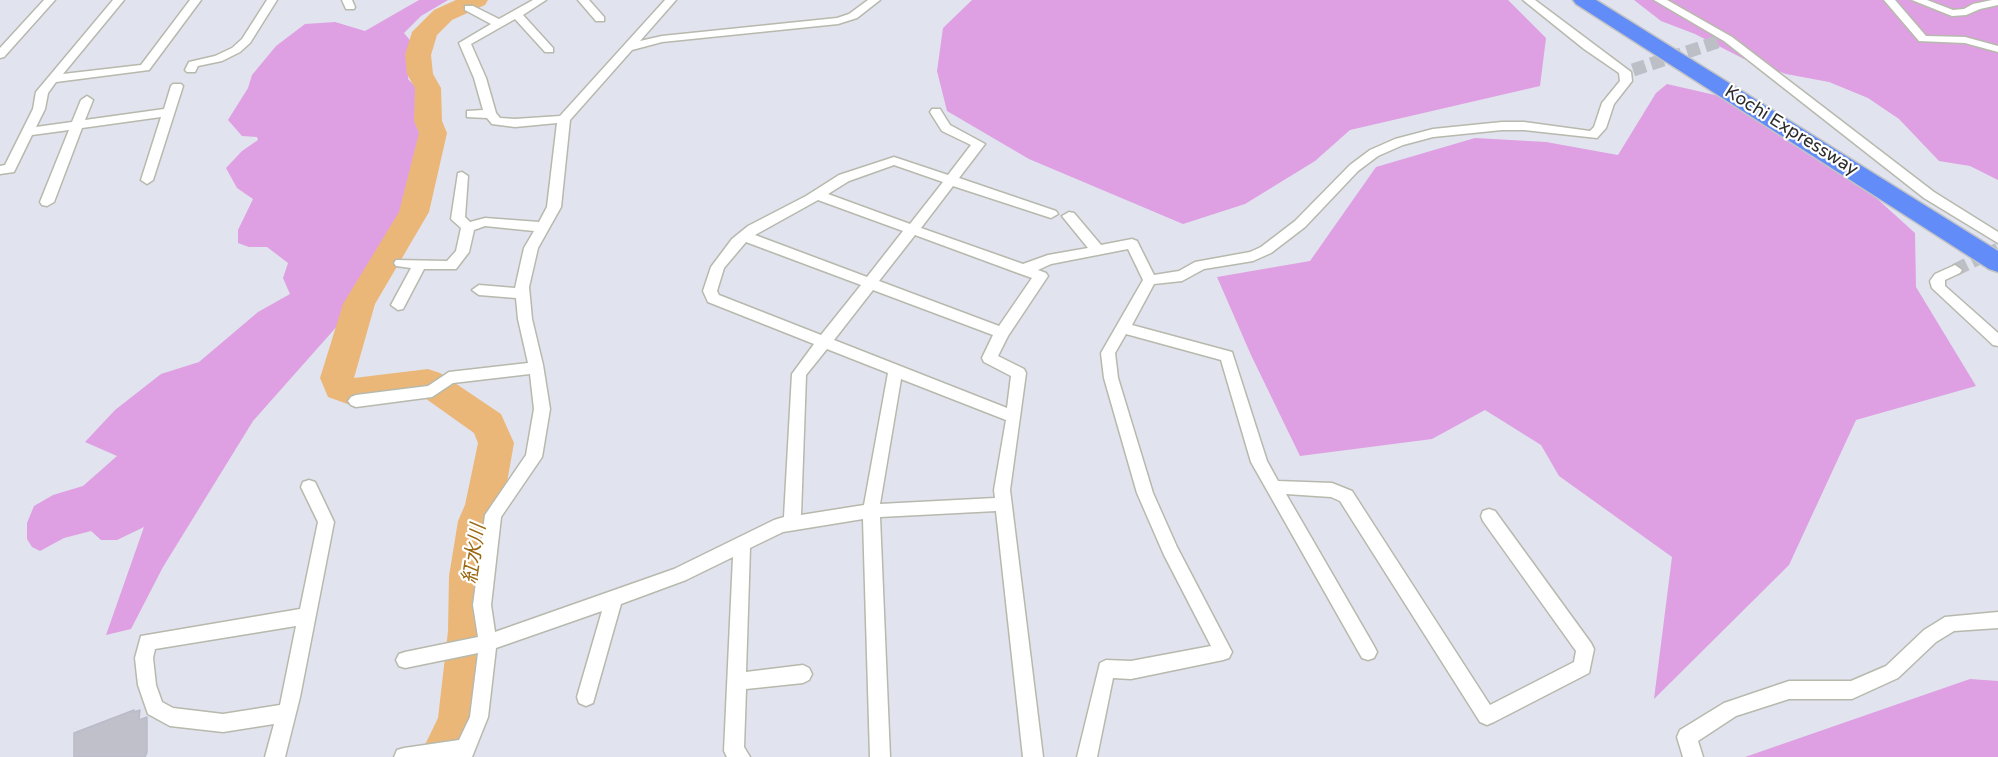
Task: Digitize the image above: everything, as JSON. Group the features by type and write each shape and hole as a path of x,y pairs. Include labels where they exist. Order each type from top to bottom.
{"highway":[{"name":"Kochi Expressway","path":"1583,0 1998,263"},
{"name":"Kochi Expressway","path":"1597,0 1998,253"}],"street":[{"path":"0,55 50,0"},
{"path":"0,170 10,169 39,110 42,92 119,0"},
{"path":"53,79 145,68 196,0"},
{"path":"190,70 193,64 218,59 236,50 246,41 272,0"},
{"path":"541,0 465,43 480,78 490,114 496,121 504,123 564,118"},
{"path":"583,0 600,19"},
{"path":"404,757 464,753 479,717 488,643 482,605 493,515 534,457 542,409 522,294 527,259 554,207 564,118 672,0"},
{"path":"626,48 662,39 838,21 853,16 875,0"},
{"path":"1150,280 1182,276 1200,266 1252,256 1266,250 1300,224 1354,168 1374,153 1399,142 1433,133 1502,126 1524,126 1593,135 1600,128 1608,103 1626,81 1629,71 1588,47 1528,0"},
{"path":"1659,0 1724,40 1929,195 1998,238"},
{"path":"1889,0 1923,39 1965,40 1998,49"},
{"path":"1917,0 1952,13 1966,12 1977,6 1998,2"},
{"path":"469,8 500,24"},
{"path":"516,14 549,50"},
{"path":"147,180 177,86"},
{"path":"47,202 87,100"},
{"path":"29,132 168,112"},
{"path":"792,523 799,374 980,144 946,128 936,112"},
{"path":"471,114 490,114"},
{"path":"1014,417 713,298 710,291 718,267 753,229 844,178 894,161 1051,214"},
{"path":"462,176 458,219 468,227"},
{"path":"817,195 1041,276 1002,333 989,358 1019,373 1002,490 1033,757"},
{"path":"1069,216 1098,250"},
{"path":"468,227 485,222 542,227"},
{"path":"401,263 451,266 462,252 468,227"},
{"path":"745,236 1002,333"},
{"path":"1023,270 1048,260 1131,244 1150,280"},
{"path":"398,305 420,264"},
{"path":"1955,270 1940,277 1937,281 1939,288 1998,341"},
{"path":"1087,757 1106,669 1131,670 1223,652 1170,550 1145,493 1111,378 1108,353 1150,280"},
{"path":"479,290 522,294"},
{"path":"1122,327 1227,356 1259,462 1368,652"},
{"path":"356,401 439,385 449,378 536,368"},
{"path":"880,757 871,511 897,370"},
{"path":"275,757 326,522 309,487"},
{"path":"1272,487 1332,489 1346,496 1487,716 1583,667 1585,649 1489,516"},
{"path":"405,660 488,643 680,575 780,525 871,511 1003,504"},
{"path":"740,757 734,751 742,544"},
{"path":"586,697 614,598"},
{"path":"286,713 223,723 170,717 155,708 147,685 144,658 147,642 307,616"},
{"path":"1693,757 1687,737 1731,709 1789,690 1852,690 1892,672 1930,636 1951,623 1998,620"},
{"path":"736,682 803,674"}],"shaded area":[{"path":"419,0 448,0 421,16 404,33 414,45 408,79 423,94 425,132 420,175 411,212 355,306 253,421 163,567 131,629 106,635 144,527 117,540 101,540 91,531 64,538 40,551 32,547 27,539 27,523 34,506 53,495 83,486 117,456 85,442 115,410 161,374 199,362 258,312 290,294 283,278 288,263 267,247 249,247 238,243 238,230 253,199 237,188 226,168 242,151 258,140 257,137 242,136 228,120 248,88 252,75 276,46 305,24 335,22 365,31"},
{"path":"972,0 1508,0 1546,38 1540,86 1350,130 1315,161 1245,204 1183,224 1029,159 947,111 937,71 943,28"},
{"path":"1634,0 1998,0 1998,180 1970,166 1939,161 1899,119 1868,98 1829,82 1786,74 1744,59 1695,34 1661,21"},
{"path":"1667,84 1728,98 1863,186 1915,233 1916,287 1976,386 1856,420 1789,565 1654,699 1672,557 1559,476 1541,445 1485,410 1432,439 1300,456 1251,355 1217,277 1310,261 1376,167 1475,138 1546,142 1618,155 1656,93"},
{"path":"1970,679 1998,681 1998,757 1745,757"}],"building":[{"path":"134,710 134,712 140,710 139,720 147,717 145,757 74,757 74,733"}],"waterway":[{"name":"紅水川","path":"441,757 459,721 469,631 469,576 477,521 484,505 496,443 488,424 428,382 356,393 340,388 337,378 359,304 414,212 433,133 428,121 428,88 420,74 418,55 425,32 443,15 476,0"}],"tunnel":[{"path":"1633,70 1720,41"},
{"path":"1955,270 1998,249"}]}
